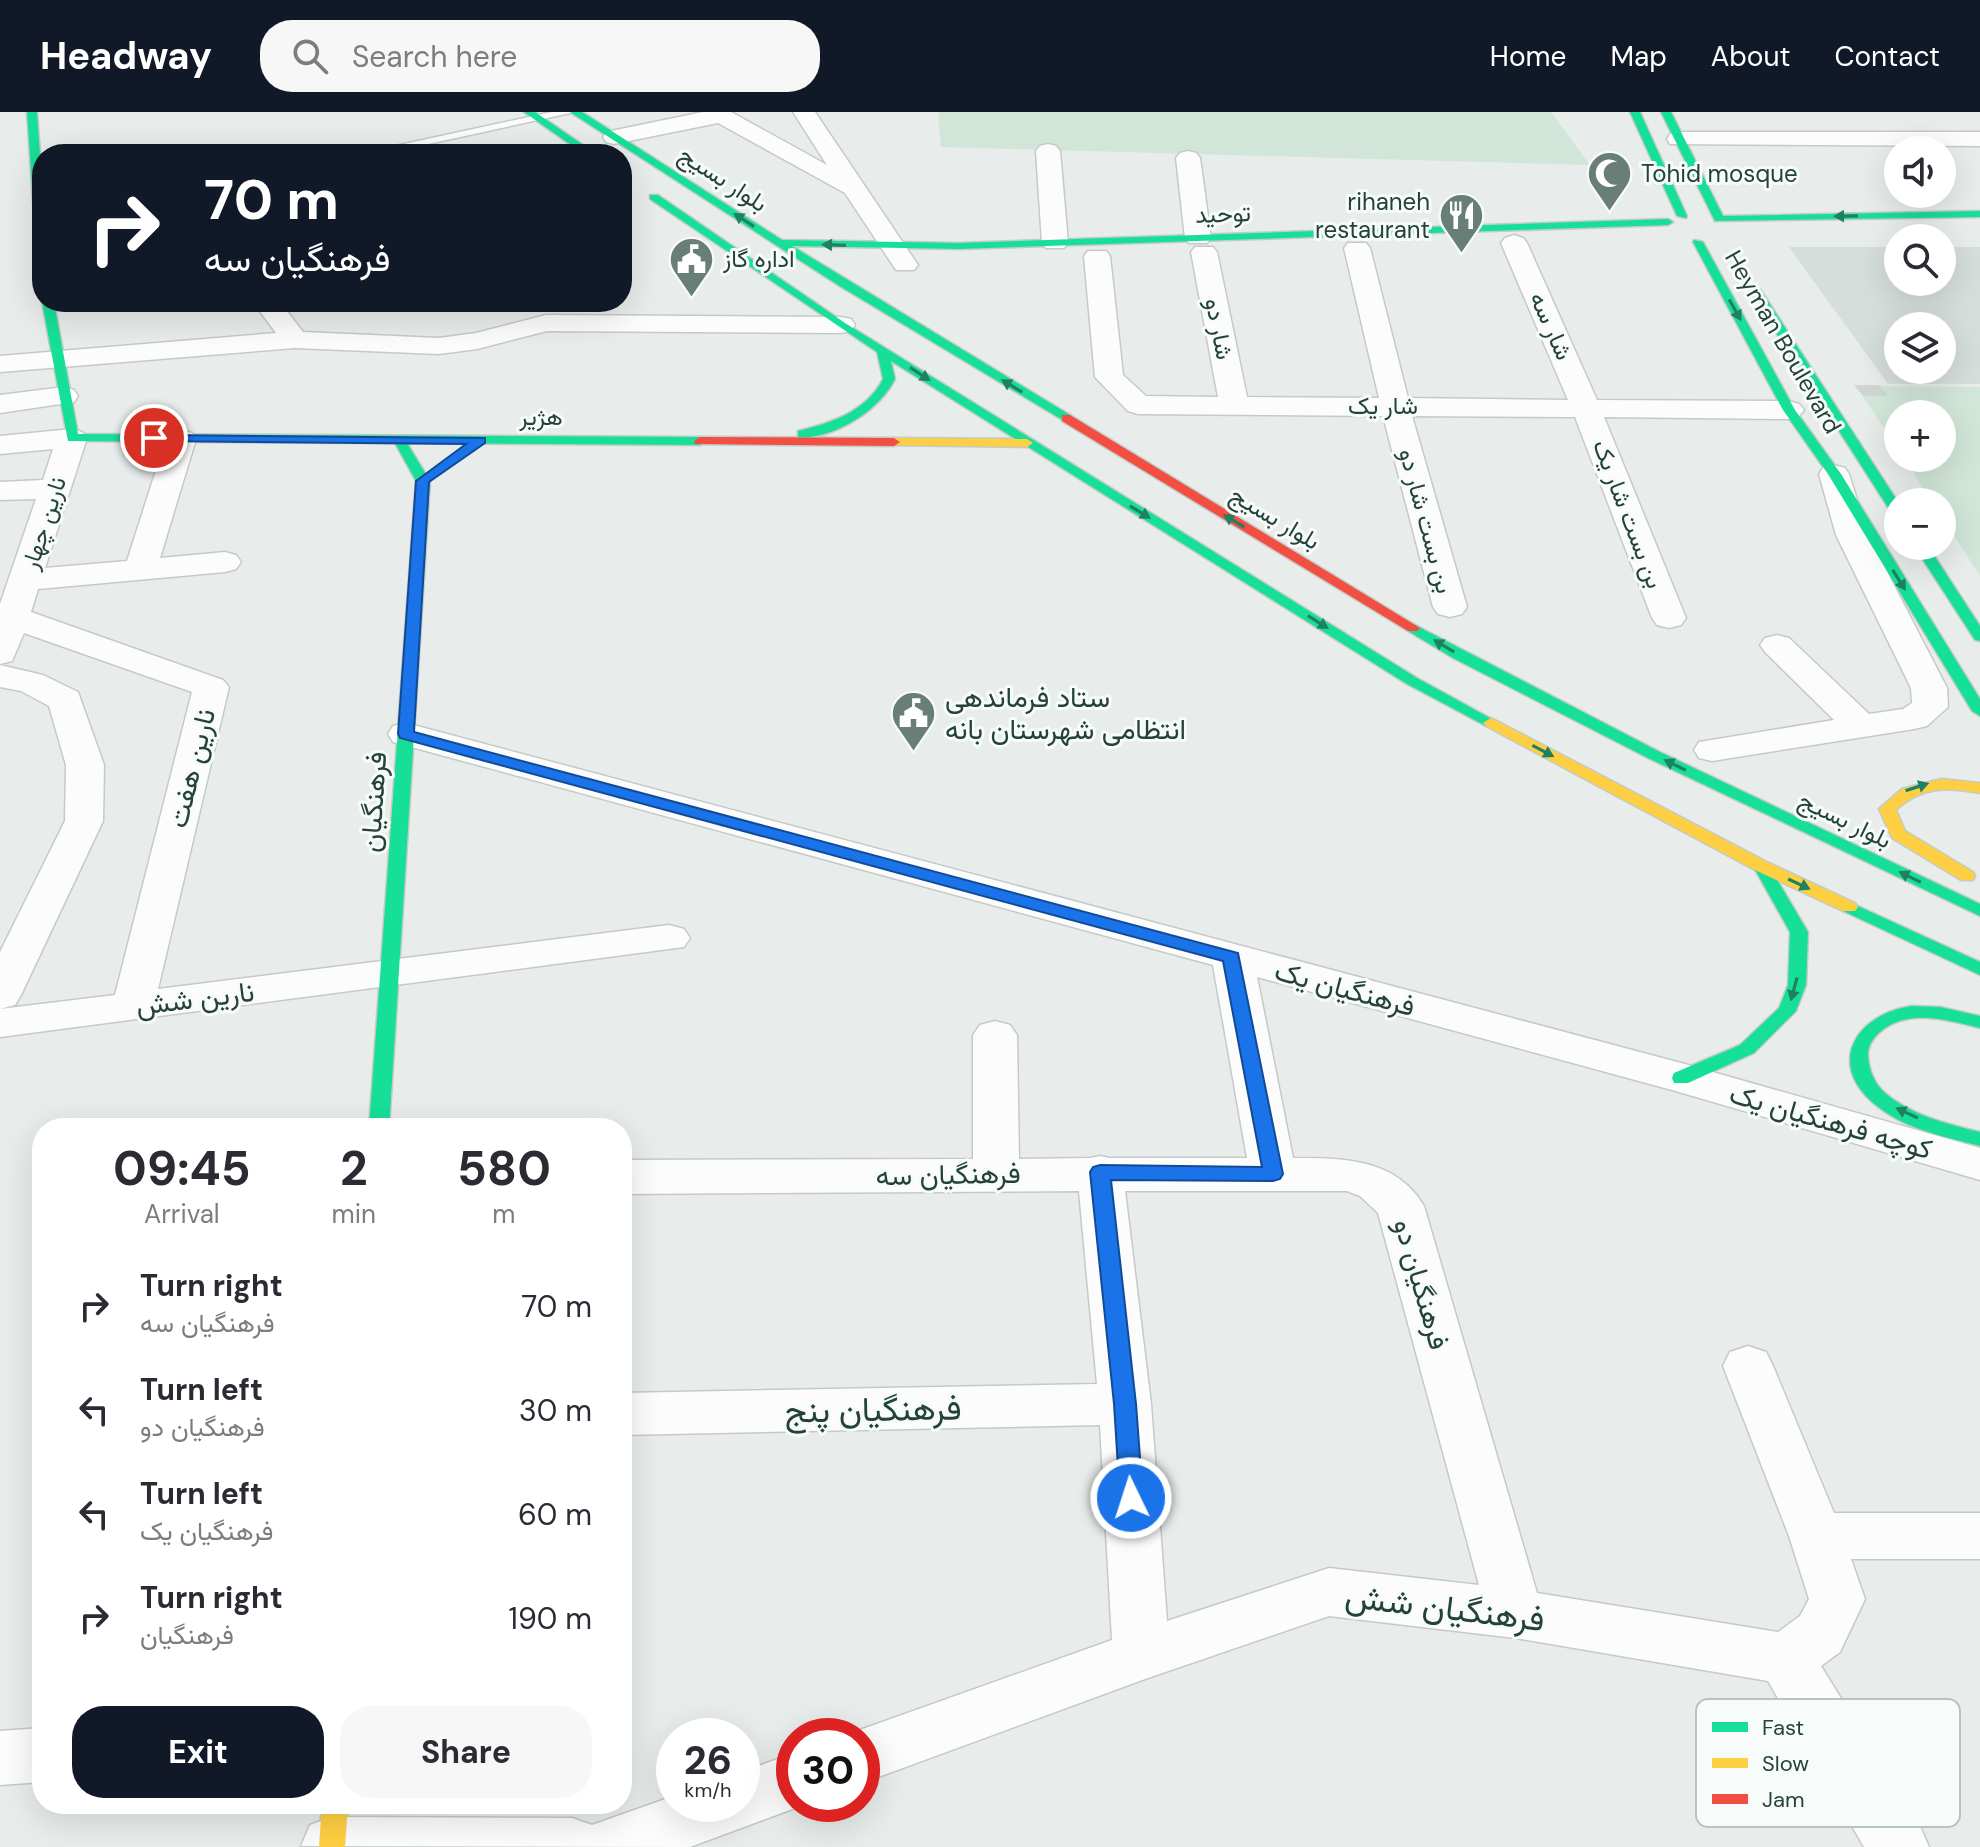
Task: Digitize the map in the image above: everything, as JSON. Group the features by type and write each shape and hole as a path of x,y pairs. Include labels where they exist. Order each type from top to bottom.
{"main road":[{"path":"32,112 34,144"},
{"name":"بلوار بسیج","path":"575,112 625,144"},
{"name":"Heyman Boulevard","path":"1635,112 1681,231 1789,410 1834,474 1980,711"},
{"name":"Heyman Boulevard","path":"1666,112 1719,219 1734,225 1738,229 1737,237 1980,229"},
{"path":"534,115 576,144"},
{"path":"1646,138 1678,139"},
{"name":"بلوار بسیج","path":"632,149 842,283 1458,655 1654,755 1980,911"},
{"name":"بلوار بسیج","path":"635,184 841,325 1412,681 1761,866 1980,969"},
{"path":"1681,231 1719,219 1980,214"},
{"name":"توحید","path":"842,283 886,265 1055,243 1357,248 1514,243 1613,231"},
{"path":"1681,231 1719,242"},
{"name":"توحید","path":"779,243 886,265 1097,256 1201,245 1681,231"},
{"name":"Heyman Boulevard","path":"1741,267 1884,490"},
{"path":"49,312 72,438"},
{"name":"هژیر","path":"765,443 826,429 872,403 883,393 889,379 882,349"},
{"name":"هژیر","path":"72,438 1027,443"},
{"name":"فرهنگیان","path":"380,1118 406,734 428,477 399,440"},
{"path":"457,457 480,441"},
{"path":"1930,560 1980,637"},
{"path":"1252,580 1301,562"},
{"path":"1951,592 1980,616"},
{"path":"1980,788 1926,783 1899,793 1887,809 1898,834 1943,864 1980,882"},
{"path":"1681,1078 1747,1049 1787,1011 1797,985 1799,932 1761,866"},
{"path":"1980,1022 1932,1013 1885,1017 1871,1027 1859,1044 1859,1068 1869,1087 1887,1103 1939,1128 1980,1139"}],"street":[{"path":"804,112 854,189 886,265"},
{"path":"614,137 718,114 854,189"},
{"path":"1678,139 1868,130 1980,139"},
{"path":"1048,151 1055,243"},
{"name":"شار دو","path":"1188,158 1201,245 1234,406"},
{"name":"شار سه","path":"1514,243 1587,410"},
{"name":"بن بست شار دو","path":"1357,248 1395,406 1450,607"},
{"name":"شار یک","path":"1097,256 1109,377 1138,405 1789,410"},
{"path":"632,310 648,324"},
{"path":"274,312 295,340"},
{"path":"0,364 295,340 439,346 477,341 546,323 841,325"},
{"path":"0,404 64,396"},
{"name":"بن بست شار یک","path":"1587,410 1669,618"},
{"path":"0,445 72,438"},
{"name":"نارین چهار","path":"0,654 14,618 19,572 72,438"},
{"path":"140,570 181,439"},
{"path":"1712,750 1914,718 1930,707 1929,688 1852,535 1834,474"},
{"path":"0,491 54,489"},
{"path":"19,572 140,570 225,562"},
{"name":"نارین هفت","path":"14,618 211,687 133,1006"},
{"path":"1777,645 1861,726"},
{"path":"0,676 31,682 65,700 85,765 84,821 0,995"},
{"name":"فرهنگیان یک","path":"406,734 1681,1078"},
{"name":"نارین شش","path":"0,1023 669,938"},
{"path":"1232,957 1273,1174"},
{"path":"995,1035 996,1174"},
{"name":"کوچه فرهنگیان یک","path":"1681,1078 1980,1164"},
{"path":"1100,1172 1125,1404 1141,1655"},
{"name":"فرهنگیان سه","path":"632,1177 1100,1172 1273,1174"},
{"name":"فرهنگیان دو","path":"1273,1174 1349,1175 1376,1184 1400,1206 1515,1614"},
{"path":"1748,1366 1816,1536 1837,1599 1820,1634 1786,1659 1810,1699"},
{"name":"فرهنگیان پنج","path":"632,1414 1125,1404"},
{"path":"1816,1536 1980,1536"},
{"name":"فرهنگیان شش","path":"880,1749 1141,1655 1329,1592 1515,1614 1786,1659"},
{"path":"0,1758 32,1756"},
{"path":"611,1847 680,1822"},
{"path":"1886,1827 1898,1847"},
{"path":"333,1832 572,1847"}],"lane":[{"path":"408,144 534,115 569,112"}],"shaded area":[{"path":"1789,247 1884,247 1884,296 1956,296 1956,247 1980,247 1980,384 1956,384 1956,312 1884,312 1884,378"}],"green space":[{"path":"938,112 1551,112 1590,165 941,147"},
{"path":"1856,386 1980,387 1980,576 1956,539 1956,488 1923,488 1913,472 1956,472 1956,400 1884,400 1884,428"}],"building":[{"path":"1856,386 1879,386 1886,395 1864,395"}],"traffic: fast":[{"path":"32,112 34,144"},
{"path":"529,112 576,144"},
{"path":"575,112 625,144"},
{"path":"1635,112 1682,216"},
{"path":"1666,112 1719,219"},
{"path":"632,149 842,283 1066,418"},
{"path":"654,197 841,325 1412,681 1491,723"},
{"path":"1719,219 1980,214"},
{"path":"779,243 959,246 1668,222"},
{"path":"1698,242 1789,410 1834,474 1980,711"},
{"path":"1754,289 1884,490"},
{"path":"50,312 72,438 700,441"},
{"path":"802,434 840,422 875,401 889,379 882,349"},
{"path":"380,1118 423,481 399,440"},
{"path":"1930,560 1980,637"},
{"path":"1413,628 1458,655 1654,755 1980,911"},
{"path":"1681,1078 1747,1049 1787,1011 1797,985 1799,932 1761,866"},
{"path":"1849,907 1980,969"},
{"path":"1980,1022 1925,1012 1897,1014 1868,1032 1859,1049 1866,1082 1889,1105 1926,1124 1980,1139"}],"traffic: slow":[{"path":"894,442 1027,443"},
{"path":"1491,723 1761,866 1849,907"},
{"path":"1967,876 1898,834 1887,809 1897,799 1919,787 1954,784 1980,788"},
{"path":"332,1847 334,1814"}],"traffic: jam":[{"path":"1066,418 1413,628"},
{"path":"700,441 894,442"}],"place":[{"name":"Tohid mosque","path":"1610,213"},
{"name":"rihaneh restaurant","path":"1461,255"},
{"name":"اداره گاز","path":"692,298"},
{"name":"ستاد فرماندهی انتظامی شهرستان بانه","path":"914,752"}],"route":[{"path":"154,438 480,441 423,481 406,734 1232,957 1273,1174 1100,1172 1125,1404 1131,1498"}]}
